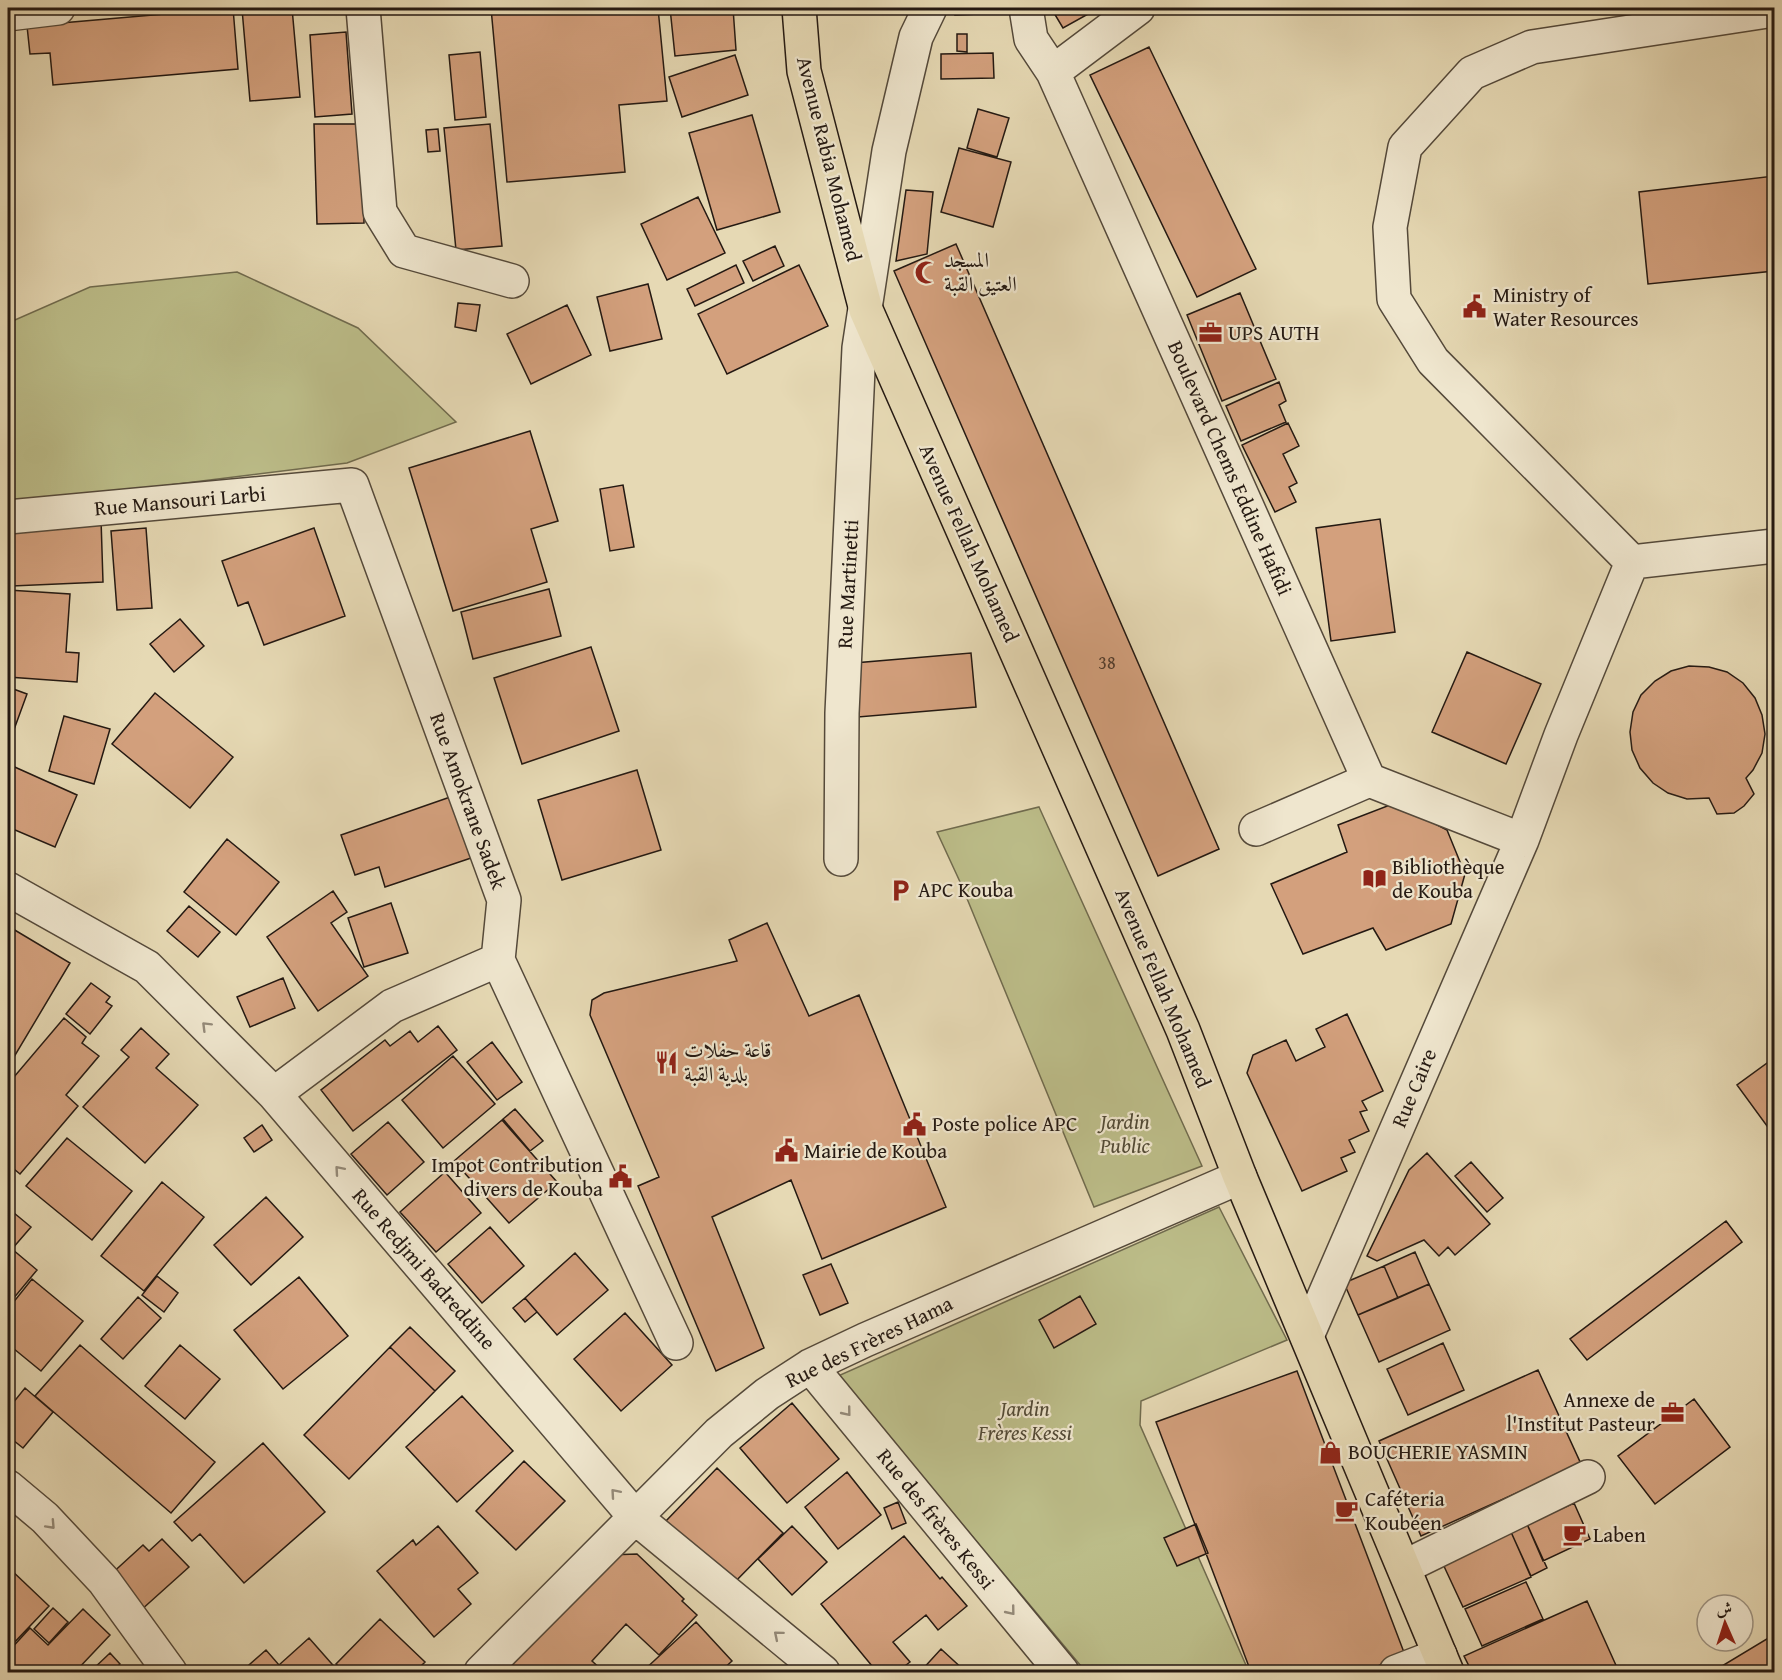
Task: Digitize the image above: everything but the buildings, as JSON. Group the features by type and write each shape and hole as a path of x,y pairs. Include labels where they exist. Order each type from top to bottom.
{"main road":[{"name":"Avenue Rabia Mohamed","path":"799,8 804,71 866,310"},
{"name":"Avenue Fellah Mohamed","path":"866,310 1183,1030 1240,1177 1444,1664"}],"street":[{"path":"8,15 58,8"},
{"path":"363,8 380,212 404,251 512,280"},
{"name":"Rue Martinetti","path":"841,859 842,713 859,348 889,152 916,38 930,8"},
{"name":"Boulevard Chems Eddine Hafidi","path":"1026,8 1031,39 1053,72 1369,780"},
{"path":"1053,72 1138,8"},
{"path":"1774,10 1532,47 1472,73 1405,147 1390,227 1394,299 1433,361 1632,562 1774,546"},
{"name":"Rue Mansouri Larbi","path":"8,517 352,485"},
{"name":"Rue Amokrane Sadek","path":"352,485 504,900 498,960"},
{"name":"Rue Caire","path":"1307,1336 1522,840 1561,735 1632,562"},
{"path":"1256,829 1369,780 1522,840"},
{"name":"Rue Redjmi Badreddine","path":"8,889 147,967 274,1094 636,1518 823,1672"},
{"path":"274,1094 392,1006 498,960 676,1342"},
{"name":"Rue des Frères Hama","path":"481,1672 719,1433 767,1394 810,1366 865,1340 1240,1177"},
{"name":"Rue des frères Kessi","path":"810,1366 1062,1672"},
{"path":"1404,1567 1588,1477"},
{"path":"8,1487 45,1518 104,1581 170,1672"},
{"path":"1396,1672 1444,1664"}],"green space":[{"path":"237,272 358,328 456,422 347,463 8,505 8,323 90,287"},
{"name":"Jardin Public","path":"1039,807 1202,1166 1094,1207 961,884 937,832"},
{"name":"Jardin Frères Kessi","path":"1219,1207 1287,1340 1141,1401 1140,1425 1249,1672 1086,1672 838,1376"}],"place":[{"name":"المسجد العتيق القبة","path":"926,272"},
{"name":"Ministry of Water Resources","path":"1475,307"},
{"name":"UPS AUTH","path":"1210,333"},
{"name":"Bibliothèque de Kouba","path":"1374,879"},
{"name":"APC Kouba","path":"900,890"},
{"name":"قاعة حفلات بلدية القبة","path":"666,1062"},
{"name":"Poste police APC","path":"914,1124"},
{"name":"Mairie de Kouba","path":"786,1151"},
{"name":"Impot Contribution divers de Kouba","path":"621,1177"},
{"name":"Annexe de l'Institut Pasteur","path":"1673,1412"},
{"name":"BOUCHERIE YASMIN","path":"1330,1452"},
{"name":"Caféteria Koubéen","path":"1347,1511"},
{"name":"Laben","path":"1575,1535"}]}
